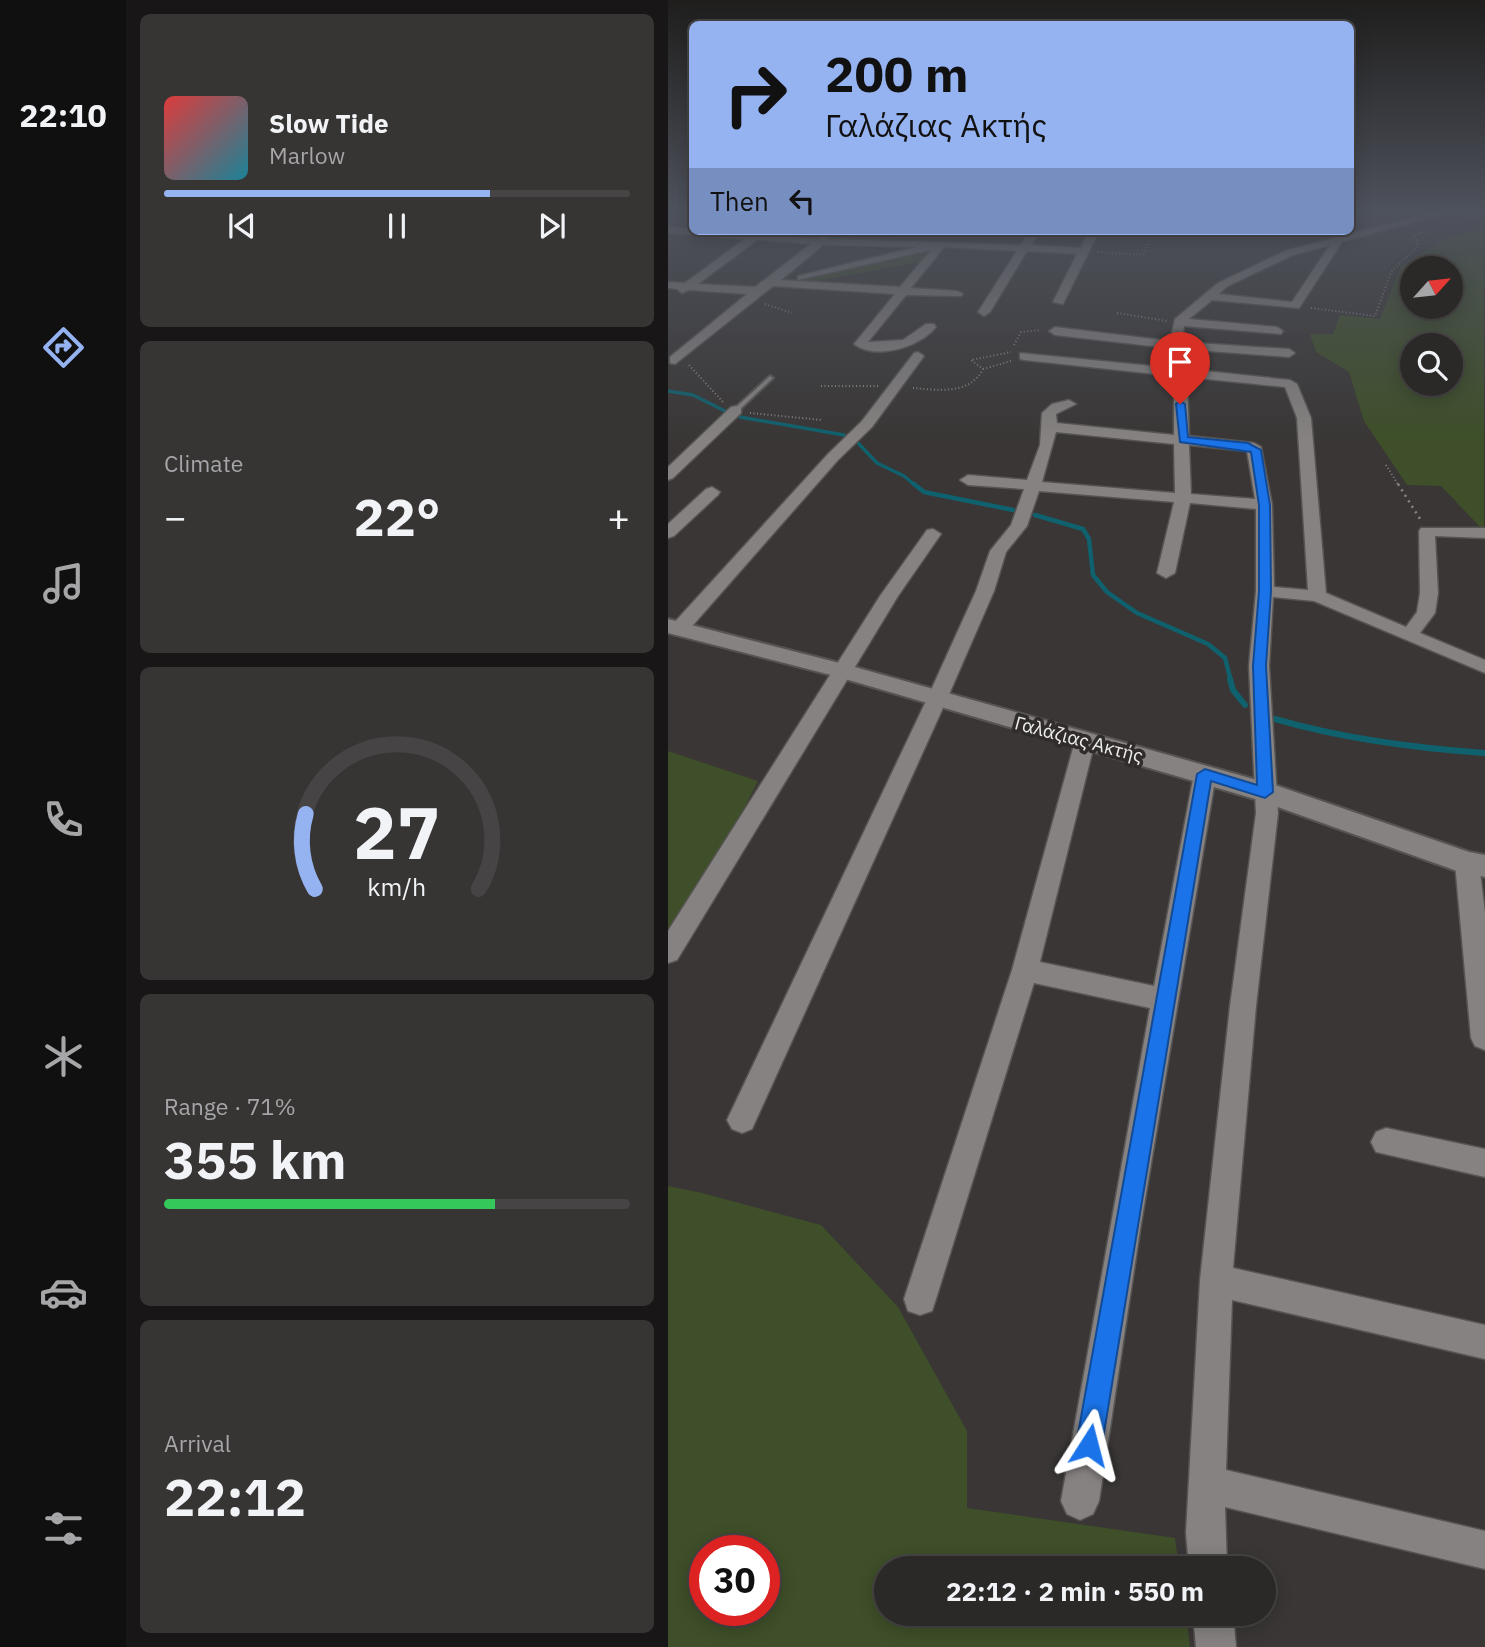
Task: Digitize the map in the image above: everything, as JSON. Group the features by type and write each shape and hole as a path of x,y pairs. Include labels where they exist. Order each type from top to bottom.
{"street":[{"path":"668,300 684,288"},
{"path":"704,288 754,293"},
{"path":"675,360 763,288"},
{"path":"881,288 957,294"},
{"path":"906,288 860,344 891,347 924,335 930,327"},
{"path":"984,312 999,288"},
{"path":"1059,302 1065,288"},
{"path":"1166,573 1183,498 1184,440 1180,371 1175,345 1179,322 1218,288"},
{"path":"1208,296 1295,306 1307,288"},
{"path":"1179,322 1277,331"},
{"path":"1055,331 1175,345 1289,353"},
{"path":"674,628 867,424 918,356"},
{"path":"1024,356 1290,384 1304,418 1317,596"},
{"path":"742,1120 937,699 985,591 998,551 1019,526 1034,487 1050,427 1049,412 1069,404"},
{"path":"668,475 736,410"},
{"path":"1050,427 1254,447 1264,505 1265,591 1260,666 1267,813 1243,1006 1216,1280 1205,1533 1207,1556"},
{"path":"968,480 1264,505"},
{"path":"668,533 712,492"},
{"path":"1408,636 1426,613 1429,593 1427,531 1485,533"},
{"path":"668,953 889,596 933,534"},
{"path":"1265,591 1317,596 1485,667"},
{"name":"Γαλάζιας Ακτής","path":"674,628 843,671 1205,774 1476,864"},
{"path":"920,1299 1025,970 1085,741"},
{"path":"1080,1501 1125,1224 1205,774"},
{"path":"1476,864 1485,1038"},
{"path":"1025,970 1166,1000"},
{"path":"1386,1142 1485,1163"},
{"path":"1216,1280 1485,1342"},
{"path":"1208,1484 1485,1550"},
{"path":"1214,1626 1216,1647"}],"lane":[{"path":"736,410 770,378"}],"path":[{"path":"1295,306 1375,316 1386,288"},
{"path":"754,293 766,305 792,313"},
{"path":"1117,313 1179,322"},
{"path":"821,387 844,384 940,389 966,387 976,382 983,369 971,360 1010,353 1019,334 1029,329 1055,331"},
{"path":"1386,465 1427,531"}],"green space":[{"path":"1392,288 1400,288 1400,319 1463,319 1463,288 1484,288 1484,528 1441,486 1407,485 1364,421 1349,372 1316,352 1310,334 1333,334 1340,315 1380,319"},
{"path":"668,751 758,781 668,957"},
{"path":"668,1186 821,1225 898,1307 967,1431 967,1508 1175,1538 1177,1556 874,1556 874,1626 1187,1626 1190,1647 668,1647"}],"waterway":[{"path":"668,391 693,395 725,411"},
{"path":"740,417 844,435"},
{"path":"858,443 877,463 904,476 916,486"},
{"path":"914,484 924,492 1013,510"},
{"path":"1035,515 1083,529 1089,539 1093,575 1107,592 1137,613 1208,644 1225,658 1231,681"},
{"path":"1230,679 1233,690 1245,705"},
{"path":"1275,719 1379,742 1485,753"}],"route":[{"path":"1089,1445 1125,1224 1205,774 1265,792 1260,720 1265,591 1264,505 1256,450 1248,446 1184,440 1180,404"}]}
